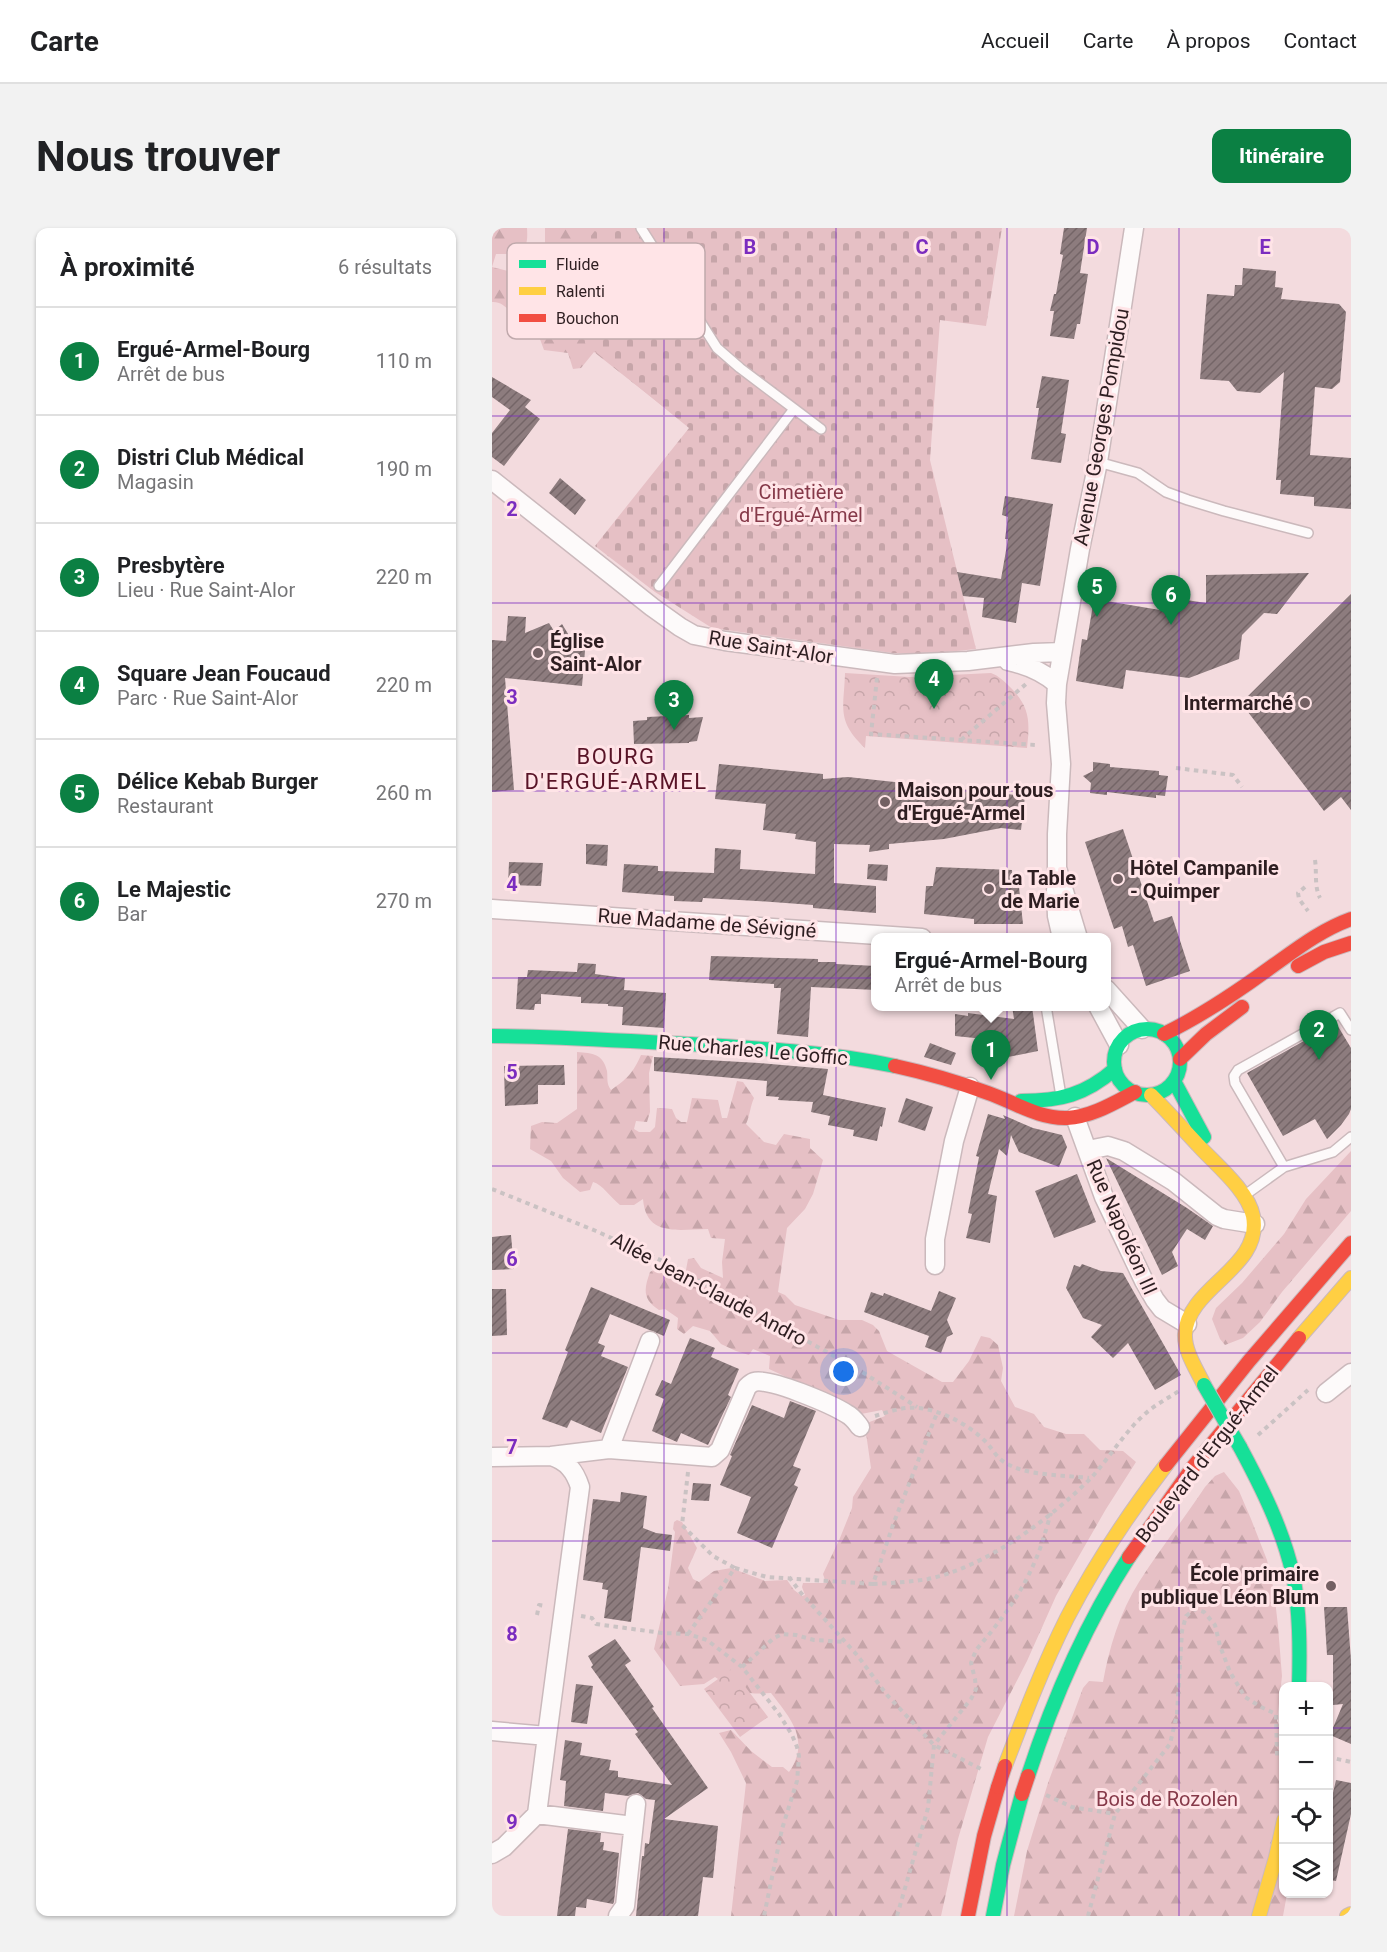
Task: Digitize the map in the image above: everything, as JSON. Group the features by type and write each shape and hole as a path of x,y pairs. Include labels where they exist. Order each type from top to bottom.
{"street":[{"name":"Avenue Georges Pompidou","path":"1070,933 1057,916 1055,900 1058,876 1057,834 1061,764 1056,703 1057,684 1098,462 1134,228"},
{"name":"Rue Saint-Alor","path":"496,491 659,612 694,634 725,642 880,663 921,663 1062,652"},
{"name":"Rue Saint-Alor","path":"994,658 1027,665 1047,675 1057,684"},
{"name":"Rue Madame de Sévigné","path":"492,909 871,935"},
{"path":"1164,1034 1216,1005 1332,926 1351,919"},
{"path":"1285,975 1324,952 1351,943"},
{"path":"1111,994 1142,1029"},
{"path":"1180,1059 1206,1034 1248,1002"},
{"path":"1101,1011 1119,1045"},
{"path":"1142,1029 1156,1030 1164,1034 1178,1049 1179,1070 1174,1080 1168,1088 1151,1095 1135,1092 1126,1087 1119,1079 1115,1069 1114,1060 1119,1045 1131,1033 1142,1029"},
{"name":"Rue Charles Le Goffic","path":"492,1036 586,1038 797,1050 882,1063 935,1076 1008,1100 1044,1116 1059,1119 1075,1117 1096,1110 1135,1092"},
{"name":"Rue Charles Le Goffic","path":"1008,1100 1061,1099 1084,1092 1105,1079 1115,1069"},
{"path":"1174,1080 1223,1171"},
{"path":"935,1265 935,1239 954,1141 969,1087"},
{"path":"1151,1095 1223,1171 1252,1211 1255,1224 1250,1244 1240,1259 1197,1306 1187,1324 1185,1339 1204,1384 1246,1445 1290,1564 1298,1616 1299,1682"},
{"name":"Rue Napoléon III","path":"1075,1117 1088,1150 1092,1168 1109,1208 1155,1300 1170,1315 1187,1324"},
{"path":"1088,1150 1102,1147 1116,1148 1154,1167 1217,1216 1255,1224"},
{"path":"968,1916 984,1836 1005,1766 1025,1712 1066,1620 1090,1576 1149,1487 1232,1380 1351,1243"},
{"name":"Boulevard d'Ergué-Armel","path":"993,1916 1003,1865 1037,1747 1072,1660 1102,1602 1134,1548 1209,1446 1351,1278"},
{"path":"609,1449 650,1341"},
{"path":"492,1457 551,1456 609,1449 706,1458 716,1455 720,1450 747,1387 752,1382 778,1384 841,1410 858,1424"},
{"path":"492,1854 504,1847 537,1814 580,1488 572,1469 566,1463 551,1456"},
{"path":"492,1731 547,1736"},
{"path":"618,1916 625,1906 636,1804"},
{"path":"537,1814 633,1826"},
{"path":"1259,1916 1279,1843"},
{"path":"1347,1916 1351,1914"}],"lane":[{"path":"641,228 650,243"},
{"path":"705,329 715,345 740,368 821,429"},
{"path":"659,586 794,409"},
{"path":"1098,462 1138,473 1166,492 1188,500 1224,512 1308,532"},
{"path":"1047,1011 1061,1099"},
{"path":"1284,1167 1235,1083 1234,1076 1238,1070 1341,1013 1351,1030"},
{"path":"1243,1197 1284,1167 1333,1152 1351,1137"}],"path":[{"path":"877,675 871,734 1036,745"},
{"path":"960,740 1024,687"},
{"path":"1176,768 1233,775 1242,787"},
{"path":"1315,860 1316,890 1320,898"},
{"path":"1305,887 1298,893 1299,899 1308,911"},
{"name":"Allée Jean-Claude Andro","path":"492,1189 596,1230 669,1264 859,1370 917,1407 937,1413 972,1431 986,1442 996,1456 1011,1465 1049,1474 1090,1478"},
{"path":"1246,1445 1319,1381 1338,1383"},
{"path":"690,1456 682,1525 713,1556 735,1568 767,1577 873,1584 929,1579 969,1565 1000,1549 1052,1513 1090,1478 1144,1415 1188,1386"},
{"name":"Allée Jean-Claude Andro","path":"858,1424 897,1409 917,1407"},
{"path":"873,1584 894,1522 937,1413"},
{"path":"897,1916 928,1808 934,1745 971,1699 976,1689 971,1663 972,1656 1005,1616 1015,1600 1036,1561 1052,1513"},
{"path":"688,1634 735,1568"},
{"path":"789,1577 846,1642 887,1695 934,1745 982,1770"},
{"path":"537,1616 539,1605 546,1606"},
{"path":"1088,1916 1115,1814 1170,1744 1177,1714 1182,1631 1186,1616 1190,1611 1195,1609 1204,1612 1215,1625 1230,1672 1245,1697 1276,1714 1277,1756 1279,1756"},
{"path":"563,1614 592,1618 596,1624 662,1633 688,1634 707,1640 742,1667 779,1714 797,1747 799,1756 797,1780 782,1829 765,1916"},
{"path":"742,1667 774,1638 782,1634 814,1640 846,1642"},
{"path":"1333,1758 1351,1762"}],"green space":[{"path":"492,228 527,228 526,243 507,243 507,254 496,254 492,267"},
{"path":"545,228 625,228 630,243 545,243"},
{"name":"Cimetière d'Ergué-Armel","path":"597,228 1002,228 986,326 940,320 930,460 976,649 927,654 893,653 712,628 655,592 595,546 689,428 580,339 705,339 705,243 586,243"},
{"path":"492,267 507,271 507,309 502,304 492,302"},
{"path":"540,339 659,339 684,423 594,352 581,368 573,369 568,353 544,350"},
{"path":"845,673 910,677 991,673 999,677 1022,701 1028,722 1027,748 866,736 865,748 850,730 844,714"},
{"path":"577,1052 592,1054 603,1061 611,1090 629,1075 641,1055 653,1056 649,1073 650,1112 647,1122 636,1121 634,1129 639,1132 650,1132 655,1127 657,1108 672,1109 676,1118 681,1122 687,1122 692,1098 718,1100 722,1118 727,1118 737,1081 743,1082 754,1098 746,1124 764,1142 776,1145 784,1134 810,1139 810,1148 823,1160 813,1194 805,1209 787,1228 778,1292 785,1295 795,1305 839,1320 862,1320 873,1325 879,1331 887,1351 942,1382 953,1382 969,1361 981,1336 990,1338 998,1345 1003,1368 1001,1381 1015,1407 1034,1414 1044,1427 1066,1434 1084,1434 1100,1450 1123,1451 1136,1462 1056,1596 1027,1661 988,1737 958,1839 941,1916 731,1916 746,1783 719,1733 731,1730 751,1751 772,1767 783,1767 789,1772 798,1750 798,1740 791,1721 771,1693 741,1691 715,1677 704,1684 680,1686 654,1649 668,1589 675,1532 674,1522 677,1520 682,1522 697,1548 688,1568 693,1579 699,1582 714,1571 731,1568 765,1581 787,1580 794,1590 802,1596 805,1595 803,1583 826,1583 823,1574 852,1508 853,1497 871,1468 866,1433 867,1423 885,1416 882,1410 861,1414 769,1369 770,1356 753,1349 749,1355 736,1351 721,1344 710,1331 693,1326 684,1334 677,1329 678,1318 665,1309 659,1310 653,1306 647,1298 646,1289 650,1272 659,1267 688,1279 686,1270 688,1259 694,1258 701,1268 723,1278 722,1262 725,1239 711,1238 708,1229 676,1230 658,1226 650,1220 643,1199 634,1205 620,1205 603,1188 593,1182 590,1190 580,1192 563,1178 551,1161 530,1149 531,1126 542,1122 557,1123 577,1109"},
{"path":"1351,1151 1351,1211 1282,1292 1260,1322 1243,1338 1225,1345 1212,1319 1216,1308 1242,1283 1284,1234 1306,1199"},
{"name":"Bois de Rozolen","path":"1224,1472 1239,1491 1267,1560 1274,1591 1282,1676 1281,1682 1279,1682 1277,1721 1279,1725 1279,1898 1286,1898 1283,1916 1014,1916 1027,1851 1048,1783 1083,1688 1089,1681 1103,1682 1116,1631 1132,1594 1155,1558 1215,1476"},
{"path":"732,1669 768,1717 740,1737 704,1689"}],"building":[{"path":"1064,228 1087,228 1080,273 1088,274 1080,324 1077,324 1074,339 1050,336 1054,311 1050,311 1054,294 1056,294 1063,255 1060,254"},
{"path":"1243,268 1276,271 1275,287 1283,288 1281,299 1339,304 1346,312 1340,382 1332,389 1315,387 1310,455 1351,458 1351,509 1314,506 1314,497 1280,494 1281,480 1276,480 1284,372 1260,393 1237,391 1229,381 1200,379 1207,294 1234,296 1235,285 1242,285"},
{"path":"1042,376 1069,380 1061,433 1066,434 1061,463 1031,459"},
{"path":"492,377 531,400 525,407 540,419 504,466 492,457 492,433 510,410 492,397"},
{"path":"560,478 586,500 575,515 549,493"},
{"path":"1005,496 1053,504 1040,586 1022,583 1016,623 982,617 984,598 963,596 957,572 1001,579 1008,539 1005,539 1008,517 1002,515"},
{"path":"1309,573 1277,614 1264,613 1242,635 1239,659 1189,678 1126,670 1123,689 1076,681 1082,639 1087,640 1094,599 1178,613 1180,599 1206,603 1206,575"},
{"name":"Intermarché","path":"1351,594 1351,810 1341,797 1324,811 1241,703"},
{"name":"Église Saint-Alor","path":"508,616 526,617 525,633 549,623 554,631 562,624 570,637 586,639 582,686 505,678 514,790 492,792 492,640 506,641"},
{"path":"689,715 689,718 703,717 697,741 634,744 633,721 647,720 647,717"},
{"path":"1093,762 1110,764 1110,767 1159,771 1159,775 1168,776 1165,796 1156,795 1156,798 1107,792 1107,795 1090,793 1091,783 1083,776 1093,771"},
{"name":"Maison pour tous d'Ergué-Armel","path":"719,764 823,774 823,779 848,777 1025,796 1021,830 1001,828 944,839 889,844 889,849 869,852 870,845 834,844 834,883 876,886 876,913 757,901 703,898 702,902 674,901 674,896 622,892 624,864 658,866 658,871 714,873 715,848 741,850 740,869 815,874 816,842 795,839 796,834 763,830 766,804 715,799"},
{"path":"1123,829 1154,922 1172,916 1190,971 1146,986 1133,945 1128,947 1122,926 1114,929 1085,842"},
{"path":"586,844 608,845 607,866 586,864"},
{"path":"509,862 543,863 541,886 508,885"},
{"path":"868,864 888,865 887,881 867,879"},
{"path":"936,867 1012,870 1013,888 1019,887 1023,924 974,924 974,919 924,914 926,886 933,886"},
{"path":"711,956 818,959 818,962 871,966 871,990 811,987 808,1037 777,1034 781,988 774,988 774,984 709,980"},
{"path":"578,963 596,964 595,974 625,978 624,990 666,993 664,1028 622,1025 623,1007 581,1003 581,997 541,994 541,1004 535,1004 534,1010 516,1009 518,977 527,977 528,970 577,972"},
{"path":"1013,1011 1033,1011 1038,1051 1008,1057 1004,1041 955,1036 955,1014 968,1016 968,1013 1014,1019"},
{"path":"1336,1023 1351,1048 1351,1109 1349,1114 1327,1139 1315,1119 1283,1136 1247,1073"},
{"path":"930,1043 956,1053 951,1065 924,1057"},
{"path":"654,1057 828,1069 823,1095 886,1108 882,1127 880,1126 877,1141 853,1136 854,1130 828,1125 830,1116 811,1112 813,1102 778,1100 779,1097 766,1096 767,1081 654,1071"},
{"path":"564,1065 565,1085 538,1085 538,1104 505,1106 504,1066"},
{"path":"906,1098 933,1107 925,1131 898,1122"},
{"path":"988,1114 1005,1119 1003,1115 1033,1128 1062,1135 1067,1147 1059,1167 1019,1152 1011,1135 1007,1156 999,1149 988,1194 997,1196 990,1243 966,1238 972,1214 968,1213 979,1157 976,1156"},
{"path":"1106,1158 1213,1226 1205,1240 1187,1229 1172,1252 1178,1266 1162,1275"},
{"path":"1077,1174 1096,1222 1054,1238 1035,1191"},
{"path":"511,1235 514,1269 492,1270 492,1237"},
{"path":"1082,1264 1101,1271 1123,1273 1181,1375 1155,1390 1128,1343 1113,1358 1091,1337 1102,1325 1083,1318 1066,1288 1074,1265 1080,1267"},
{"path":"591,1287 670,1320 664,1336 610,1314 598,1343 605,1346 601,1356 628,1367 601,1433 571,1420 567,1428 542,1419 568,1352 565,1350"},
{"path":"492,1289 506,1289 507,1335 492,1336"},
{"path":"939,1291 956,1298 947,1320 953,1334 947,1337 941,1353 925,1347 929,1336 864,1312 871,1292 883,1296 884,1293 931,1311"},
{"path":"690,1338 715,1348 711,1357 739,1369 728,1395 731,1397 708,1445 681,1433 677,1442 652,1431 664,1399 655,1395 662,1380 671,1384"},
{"path":"790,1401 816,1411 793,1466 801,1469 794,1485 798,1487 772,1548 737,1533 751,1497 720,1485 732,1456 730,1455 752,1405 784,1418"},
{"path":"693,1483 711,1484 709,1501 691,1500"},
{"path":"621,1492 647,1496 643,1528 656,1533 672,1535 670,1551 641,1547 631,1622 604,1618 608,1590 602,1589 603,1583 583,1580 593,1499 620,1502"},
{"path":"1324,1607 1347,1607 1351,1660 1351,1744 1333,1736 1333,1728 1343,1704 1333,1705 1333,1655 1327,1655"},
{"path":"615,1639 631,1661 625,1665 708,1788 664,1819 718,1826 713,1878 703,1877 698,1916 636,1916 642,1856 644,1856 645,1843 649,1844 655,1800 646,1799 638,1793 628,1796 605,1793 603,1811 564,1806 566,1781 560,1780 565,1740 582,1743 580,1755 611,1760 609,1770 618,1771 618,1777 672,1785 635,1734 638,1732 591,1667 593,1665 588,1656"},
{"path":"576,1684 593,1686 587,1724 571,1722"},
{"path":"1336,1780 1351,1783 1351,1814 1336,1881 1333,1881 1333,1793"},
{"path":"568,1829 601,1833 600,1842 604,1842 603,1850 619,1853 614,1902 613,1904 587,1899 586,1908 576,1907 575,1916 557,1916"}],"traffic: fast":[{"path":"1147,1029 1160,1032 1170,1039 1177,1049 1180,1062 1177,1075 1170,1085 1160,1092 1147,1095 1134,1092 1124,1085 1117,1075 1114,1062 1117,1049 1124,1039 1134,1032 1147,1029"},
{"path":"492,1036 766,1049 844,1057 895,1066"},
{"path":"1021,1101 1048,1100 1071,1095 1093,1085 1115,1069"},
{"path":"1174,1081 1204,1137"},
{"path":"1204,1385 1240,1447"},
{"path":"1240,1447 1271,1510 1289,1558 1297,1603 1299,1682"},
{"path":"1028,1776 1071,1663 1098,1609 1129,1557"},
{"path":"993,1916 1003,1865 1022,1794"}],"traffic: slow":[{"path":"1151,1095 1238,1187 1250,1206 1253,1216 1253,1234 1247,1250 1237,1264 1210,1289 1189,1317 1185,1340 1204,1385"},
{"path":"1299,1338 1351,1278"},
{"path":"1005,1766 1042,1673 1067,1618 1113,1539 1166,1465"},
{"path":"1259,1916 1279,1843"},
{"path":"1347,1916 1351,1914"}],"traffic: jam":[{"path":"1164,1034 1242,988 1318,935 1351,919"},
{"path":"1298,966 1324,952 1351,943"},
{"path":"1180,1059 1206,1034 1242,1007"},
{"path":"895,1066 965,1085 1037,1113 1057,1118 1076,1117 1094,1112 1135,1092"},
{"path":"1166,1465 1249,1361 1351,1243"},
{"path":"1129,1557 1193,1467 1299,1338"},
{"path":"998,1787 1005,1766"},
{"path":"1022,1794 1028,1776"},
{"path":"968,1916 984,1836 998,1787"}],"place":[{"name":"Délice Kebab Burger","path":"1097,617"},
{"name":"Le Majestic","path":"1171,625"},
{"name":"Église Saint-Alor","path":"538,653"},
{"name":"Intermarché","path":"1305,703"},
{"name":"Square Jean Foucaud","path":"934,709"},
{"name":"Presbytère","path":"674,730"},
{"name":"Maison pour tous d'Ergué-Armel","path":"885,802"},
{"name":"Hôtel Campanile - Quimper","path":"1118,879"},
{"name":"La Table de Marie","path":"989,889"},
{"name":"Distri Club Médical","path":"1319,1060"},
{"name":"Ergué-Armel-Bourg","path":"991,1080"},
{"name":"École primaire publique Léon Blum","path":"1331,1586"}],"district":[{"name":"BOURG D'ERGUÉ-ARMEL","path":"616,768"}]}
